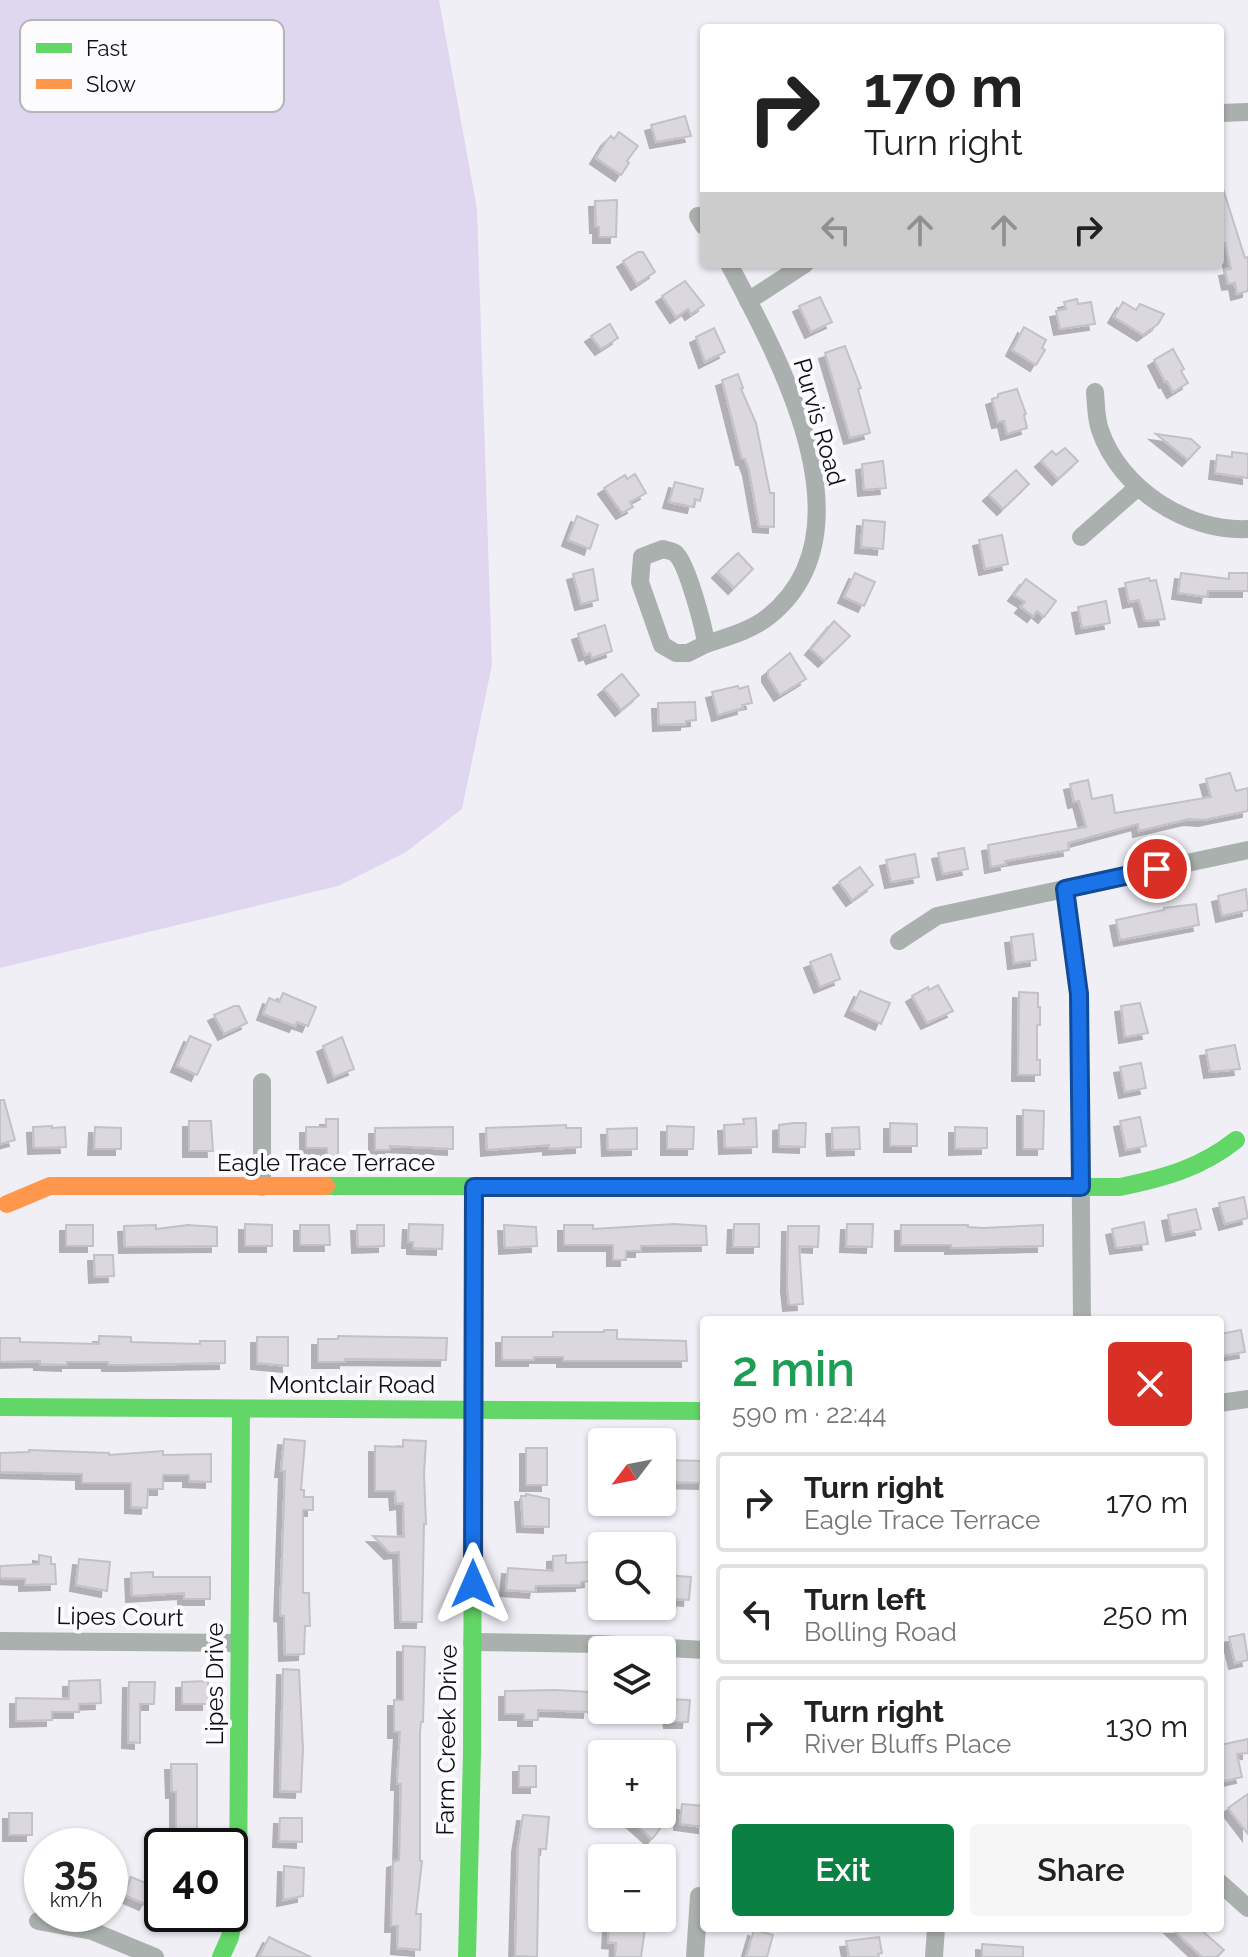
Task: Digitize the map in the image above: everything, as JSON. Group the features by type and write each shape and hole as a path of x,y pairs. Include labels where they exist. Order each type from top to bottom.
{"street":[{"path":"1224,113 1248,112"},
{"name":"Purvis Road","path":"706,644 704,628 682,562 674,552 663,549 646,554 640,563 640,582 662,645 676,653 688,653 748,629 783,603 798,584 811,557 817,528 817,496 801,428 777,362 731,268"},
{"path":"748,301 799,268"},
{"path":"1095,392 1100,429 1117,462 1137,488 1159,503 1192,518 1230,530 1248,529"},
{"path":"1081,537 1137,488"},
{"path":"899,941 937,916 1248,850"},
{"path":"1065,889 1079,994 1082,1316"},
{"path":"262,1082 262,1187"},
{"name":"Eagle Trace Terrace","path":"7,1204 50,1186 1120,1187 1196,1169 1217,1157 1236,1140"},
{"name":"Farm Creek Drive","path":"467,1957 474,1187"},
{"path":"1224,1402 1248,1399"},
{"name":"Montclair Road","path":"0,1407 700,1411"},
{"name":"Lipes Drive","path":"221,1957 230,1937 238,1898 241,1409"},
{"name":"Lipes Court","path":"0,1641 239,1643"},
{"path":"472,1642 700,1650"},
{"path":"1224,1887 1248,1908"},
{"path":"695,1957 699,1896"},
{"path":"94,1932 155,1957"},
{"path":"934,1957 936,1932"}],"shaded area":[{"path":"0,0 439,0 477,209 492,665 462,809 406,852 338,886 0,968"}],"building":[{"path":"685,116 691,136 656,142 651,125"},
{"path":"619,132 638,146 621,175 596,158 607,140 611,136 614,139"},
{"path":"1224,192 1245,258 1248,257 1248,291 1237,294 1235,283 1228,284 1225,270 1231,269 1225,243"},
{"path":"617,200 616,237 599,237 595,201"},
{"path":"643,252 655,272 637,284 623,261"},
{"path":"685,281 704,305 691,314 688,309 676,317 662,296"},
{"path":"820,297 832,322 811,332 799,306"},
{"path":"1077,299 1078,304 1091,302 1095,324 1060,329 1056,311 1066,309 1064,302"},
{"path":"1123,302 1136,310 1140,304 1164,314 1158,324 1143,335 1114,317"},
{"path":"610,324 618,338 601,349 591,336"},
{"path":"1024,327 1046,340 1042,348 1045,350 1036,365 1012,350"},
{"path":"714,328 725,352 705,362 696,337"},
{"path":"845,346 861,388 858,389 870,433 850,438 825,353"},
{"path":"1173,349 1188,383 1173,392 1154,360"},
{"path":"738,374 756,423 770,493 774,493 774,527 759,526 749,470 745,459 742,459 722,380"},
{"path":"1017,389 1026,414 1027,428 1007,434 1004,421 998,422 992,399 998,394"},
{"path":"1156,434 1191,439 1200,447 1188,460"},
{"path":"1065,448 1078,461 1058,479 1041,461 1052,451 1056,455"},
{"path":"1232,452 1248,454 1248,478 1215,473 1217,455 1232,457"},
{"path":"883,461 886,488 864,490 862,464"},
{"path":"1016,470 1029,484 1003,509 989,495"},
{"path":"635,474 646,493 630,502 633,507 622,513 604,488 625,475 627,479"},
{"path":"675,482 703,489 700,501 695,499 693,507 669,502"},
{"path":"577,516 598,525 590,549 568,540"},
{"path":"863,520 885,522 883,549 861,547"},
{"path":"1002,535 1008,564 985,569 979,540"},
{"path":"738,553 753,569 734,588 718,572"},
{"path":"593,569 598,600 581,604 573,574"},
{"path":"855,573 875,582 864,606 844,597"},
{"path":"1181,573 1229,579 1229,573 1248,573 1248,591 1208,591 1207,597 1178,593"},
{"path":"1149,578 1150,581 1156,580 1165,619 1145,621 1139,600 1129,602 1125,583"},
{"path":"1026,579 1056,601 1044,617 1037,611 1033,616 1021,607 1025,602 1014,595"},
{"path":"1106,601 1110,623 1082,628 1078,607"},
{"path":"834,621 850,636 824,661 811,649"},
{"path":"605,625 612,651 592,658 590,653 585,655 578,634"},
{"path":"790,653 806,679 780,695 768,671"},
{"path":"622,674 639,695 621,710 604,689"},
{"path":"738,686 739,689 748,686 752,703 718,715 712,692"},
{"path":"695,702 696,720 686,721 686,724 659,725 658,703"},
{"path":"1230,773 1236,791 1248,788 1248,811 1204,820 1189,819 1139,831 1138,824 1068,843 1069,850 1005,861 1006,864 991,867 988,845 1086,827 1079,801 1074,802 1070,784 1088,780 1092,799 1112,795 1115,813 1211,797 1206,779"},
{"path":"964,848 968,869 943,874 938,853"},
{"path":"915,854 919,877 891,882 886,860"},
{"path":"860,867 873,885 852,900 839,882"},
{"path":"1246,889 1248,910 1222,916 1218,896"},
{"path":"1196,904 1199,925 1120,940 1116,920"},
{"path":"1033,934 1036,960 1014,963 1011,937"},
{"path":"831,954 840,979 820,987 810,962"},
{"path":"938,985 953,1011 927,1023 912,996"},
{"path":"860,991 890,1003 881,1024 851,1010"},
{"path":"1019,992 1038,993 1040,1025 1037,1025 1037,1060 1040,1060 1040,1075 1018,1075"},
{"path":"283,993 316,1007 308,1026 297,1022 295,1026 263,1014 269,998 279,1002"},
{"path":"1140,1003 1148,1033 1125,1037 1121,1006"},
{"path":"239,1006 247,1023 224,1034 214,1015"},
{"path":"190,1036 211,1045 197,1075 177,1066"},
{"path":"342,1037 354,1069 334,1077 323,1046"},
{"path":"1235,1045 1240,1069 1210,1072 1206,1050"},
{"path":"1141,1063 1146,1088 1125,1092 1120,1067"},
{"path":"0,1100 4,1100 15,1140 0,1144"},
{"path":"1023,1110 1044,1111 1043,1149 1023,1149"},
{"path":"1140,1117 1146,1146 1126,1150 1120,1121"},
{"path":"756,1118 757,1147 725,1148 724,1125 744,1124 743,1119"},
{"path":"326,1119 338,1119 338,1159 327,1159 327,1148 306,1148 306,1127 326,1127"},
{"path":"189,1121 211,1121 213,1151 189,1151"},
{"path":"806,1123 805,1147 779,1146 779,1125"},
{"path":"890,1123 917,1124 917,1146 890,1146"},
{"path":"566,1125 566,1128 581,1128 581,1147 549,1149 549,1145 487,1150 486,1128"},
{"path":"667,1126 694,1127 693,1149 667,1149"},
{"path":"33,1127 65,1127 66,1147 34,1148"},
{"path":"95,1127 121,1128 121,1149 94,1149"},
{"path":"453,1127 453,1149 390,1146 390,1150 375,1150 375,1128"},
{"path":"859,1127 860,1149 833,1150 832,1128"},
{"path":"955,1127 987,1128 987,1148 955,1149"},
{"path":"637,1128 637,1149 608,1150 607,1129"},
{"path":"1244,1197 1248,1218 1225,1224 1219,1203"},
{"path":"1196,1209 1201,1229 1172,1235 1168,1215"},
{"path":"1144,1222 1148,1244 1116,1248 1112,1229"},
{"path":"245,1224 272,1225 272,1246 245,1246"},
{"path":"409,1224 443,1225 442,1249 413,1248 413,1242 408,1242"},
{"path":"674,1224 706,1226 707,1245 641,1246 641,1251 626,1251 626,1260 613,1260 613,1245 564,1245 564,1225 593,1225 593,1229"},
{"path":"734,1224 759,1224 759,1247 733,1247"},
{"path":"847,1224 873,1224 872,1247 846,1246"},
{"path":"66,1225 93,1225 93,1246 66,1246"},
{"path":"156,1225 156,1229 188,1225 217,1227 217,1246 125,1247 124,1226"},
{"path":"300,1225 329,1225 330,1245 300,1245"},
{"path":"357,1225 384,1225 384,1246 358,1247"},
{"path":"504,1225 536,1227 537,1246 505,1248"},
{"path":"901,1225 968,1225 983,1228 1043,1225 1043,1246 951,1248 951,1245 901,1245"},
{"path":"788,1226 819,1226 818,1247 799,1246 803,1304 789,1305"},
{"path":"94,1255 113,1255 114,1276 95,1277"},
{"path":"617,1330 617,1339 686,1341 687,1361 563,1361 563,1357 502,1360 502,1337 553,1337 553,1332"},
{"path":"1241,1330 1245,1352 1224,1355 1224,1333"},
{"path":"99,1336 131,1337 131,1342 200,1344 200,1341 225,1341 225,1363 108,1365 108,1362 67,1362 67,1365 40,1364 40,1361 0,1362 0,1338 20,1338 20,1342 99,1344"},
{"path":"338,1336 447,1338 446,1360 345,1359 345,1362 318,1362 318,1339 338,1339"},
{"path":"257,1337 288,1337 288,1366 257,1363"},
{"path":"284,1439 305,1441 301,1490 304,1490 304,1497 313,1497 313,1510 303,1510 303,1593 309,1593 310,1626 305,1626 304,1654 285,1655 284,1616 280,1615"},
{"path":"403,1440 426,1441 422,1622 401,1622 399,1552 390,1553 373,1536 404,1537 403,1503 396,1504 395,1491 375,1491 375,1446 403,1447"},
{"path":"526,1448 547,1448 547,1485 526,1485"},
{"path":"29,1450 109,1455 163,1451 163,1455 211,1454 211,1482 189,1481 189,1475 163,1475 163,1489 148,1489 147,1508 131,1507 131,1483 82,1483 82,1474 0,1472 0,1453"},
{"path":"676,1460 700,1461 700,1483 676,1482"},
{"path":"526,1494 549,1499 549,1527 523,1526 521,1496"},
{"path":"39,1555 51,1557 51,1564 55,1564 56,1584 25,1585 25,1579 0,1578 0,1566 39,1564"},
{"path":"566,1555 566,1563 588,1562 588,1581 581,1582 581,1585 536,1586 535,1592 506,1590 508,1568 553,1571 553,1556"},
{"path":"79,1559 110,1562 107,1591 76,1585"},
{"path":"153,1572 153,1577 210,1577 210,1599 184,1599 184,1593 132,1596 131,1573"},
{"path":"676,1576 691,1577 689,1600 676,1599"},
{"path":"1244,1634 1248,1660 1235,1663 1229,1637"},
{"path":"403,1646 425,1647 423,1722 420,1732 422,1861 416,1914 421,1914 420,1950 397,1948 398,1926 391,1926 393,1862 399,1860 401,1784 397,1784 400,1732 394,1732 394,1700 403,1700"},
{"path":"283,1669 299,1670 303,1749 301,1792 280,1791"},
{"path":"100,1680 101,1703 79,1704 79,1712 52,1712 52,1720 16,1721 16,1698 69,1699 69,1681"},
{"path":"208,1681 208,1704 182,1704 182,1682"},
{"path":"129,1682 155,1682 154,1704 140,1704 140,1743 128,1742"},
{"path":"505,1691 588,1692 588,1712 538,1710 538,1720 524,1720 524,1714 505,1714"},
{"path":"676,1699 690,1700 688,1722 676,1722"},
{"path":"1248,1739 1248,1753 1237,1754 1242,1777 1224,1781 1224,1744"},
{"path":"171,1764 197,1764 197,1828 176,1828 176,1792 172,1792"},
{"path":"519,1766 536,1766 536,1787 519,1787"},
{"path":"1248,1794 1248,1834 1228,1808"},
{"path":"682,1804 700,1806 700,1826 680,1824"},
{"path":"9,1813 32,1813 32,1828 24,1828 24,1835 9,1835"},
{"path":"523,1815 549,1817 546,1849 539,1849 537,1957 515,1956 518,1846"},
{"path":"280,1818 302,1818 302,1842 279,1841"},
{"path":"640,1828 659,1828 652,1839"},
{"path":"284,1866 304,1868 303,1896 283,1900"},
{"path":"131,1877 144,1882 144,1904 128,1897"},
{"path":"609,1932 645,1932 641,1957 615,1957 616,1943 608,1942"},
{"path":"753,1932 773,1935 767,1957 746,1957"},
{"path":"1175,1932 1204,1932 1224,1950 1217,1957 1202,1957"},
{"path":"269,1937 285,1945 311,1957 259,1957"},
{"path":"879,1937 882,1953 878,1954 879,1957 849,1957 846,1941"},
{"path":"982,1944 1023,1947 1023,1957 982,1957"}],"traffic: fast":[{"path":"326,1186 1120,1187 1181,1171 1209,1158 1236,1140"},
{"path":"467,1957 472,1752 474,1187"},
{"path":"0,1407 700,1411"},
{"path":"221,1957 230,1937 238,1898 241,1409"}],"traffic: slow":[{"path":"7,1204 50,1186 326,1186"}],"route":[{"path":"473,1584 474,1187 1081,1187 1079,994 1065,889 1157,869"}]}
